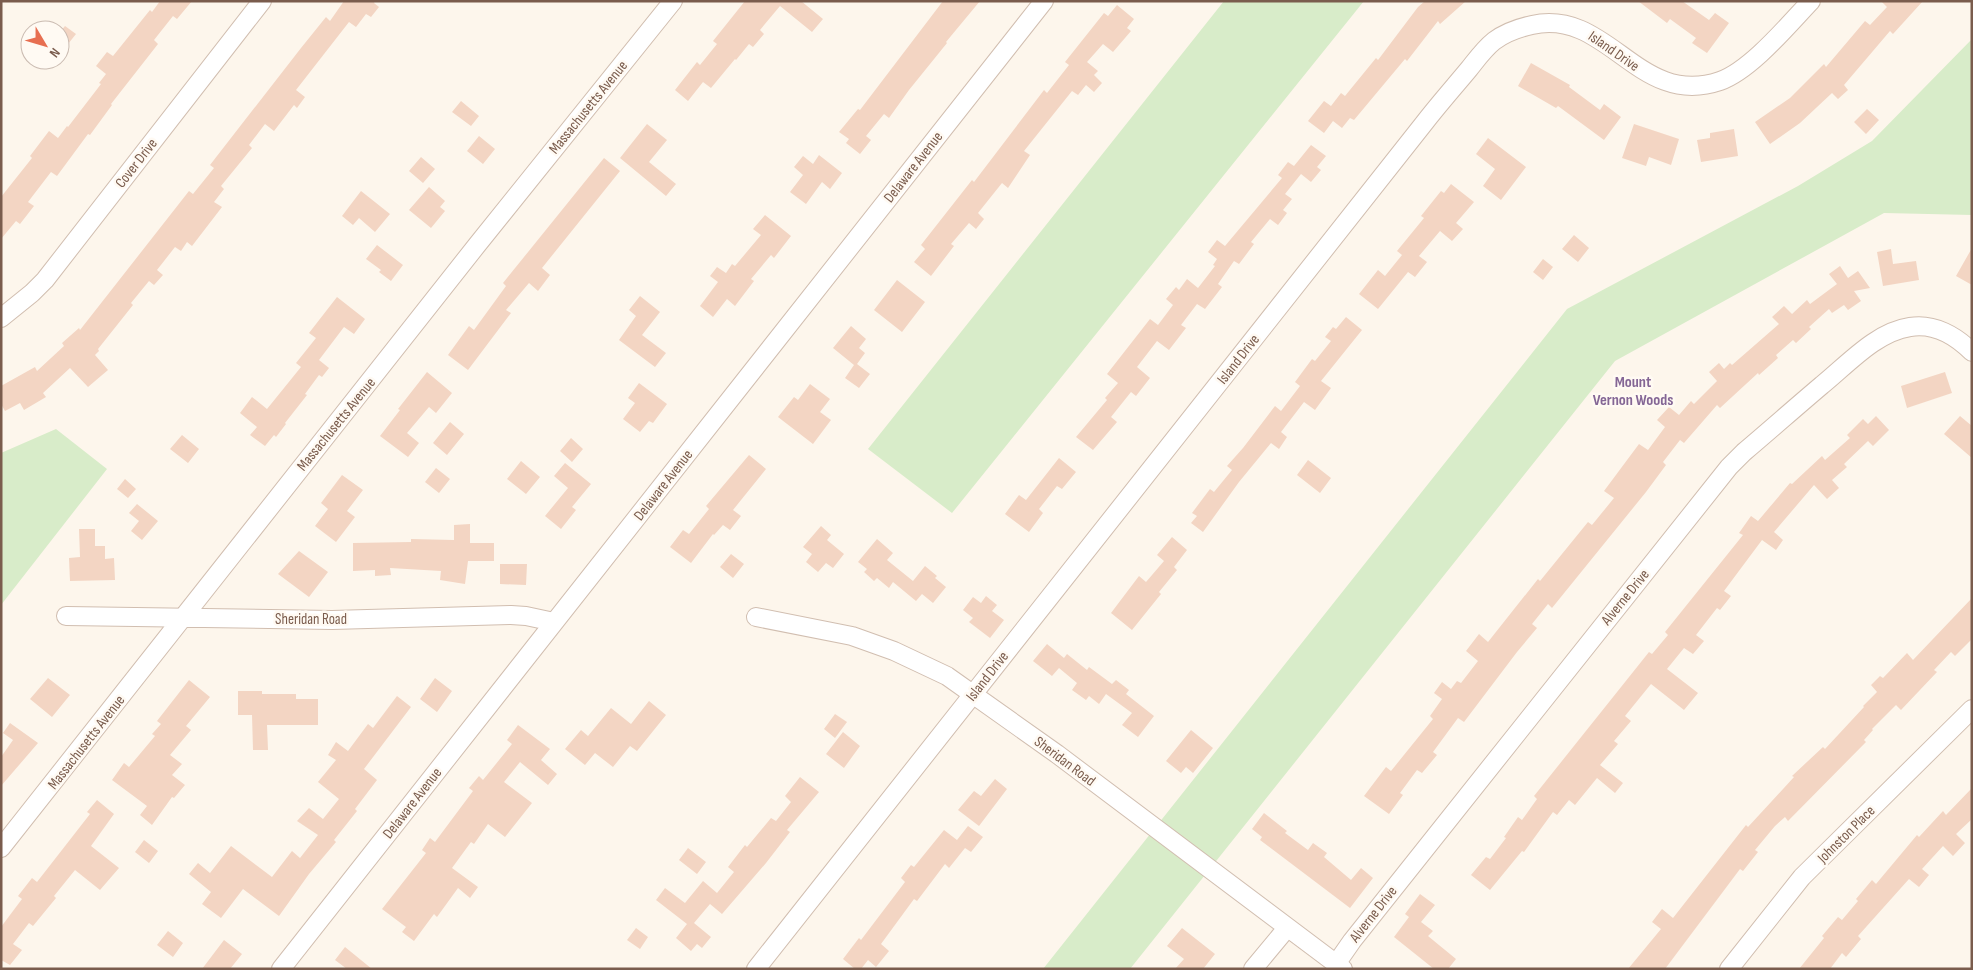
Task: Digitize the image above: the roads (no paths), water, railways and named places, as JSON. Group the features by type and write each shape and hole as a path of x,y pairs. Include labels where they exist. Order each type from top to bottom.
{"street":[{"name":"Cover Drive","path":"1,318 32,293 44,280 262,1"},
{"name":"Massachusetts Avenue","path":"1,848 477,245 673,1"},
{"name":"Island Drive","path":"756,969 1425,122 1493,41 1518,28 1539,23 1561,23 1590,33 1653,77 1668,83 1701,85 1720,81 1737,72 1812,1"},
{"name":"Delaware Avenue","path":"281,969 1036,4"},
{"name":"Alverne Drive","path":"1340,966 1426,847 1734,462 1857,356 1891,332 1909,327 1930,328 1947,333 1963,343 1972,352"},
{"name":"Sheridan Road","path":"66,616 332,620 511,615 554,622"},
{"name":"Sheridan Road","path":"756,617 827,630 867,641 894,651 947,676 1057,754 1340,966"},
{"name":"Johnston Place","path":"1729,969 1802,878 1972,708"},
{"path":"1253,969 1287,928"}],"district":[{"name":"Mount Vernon Woods","path":"1633,390"}]}
